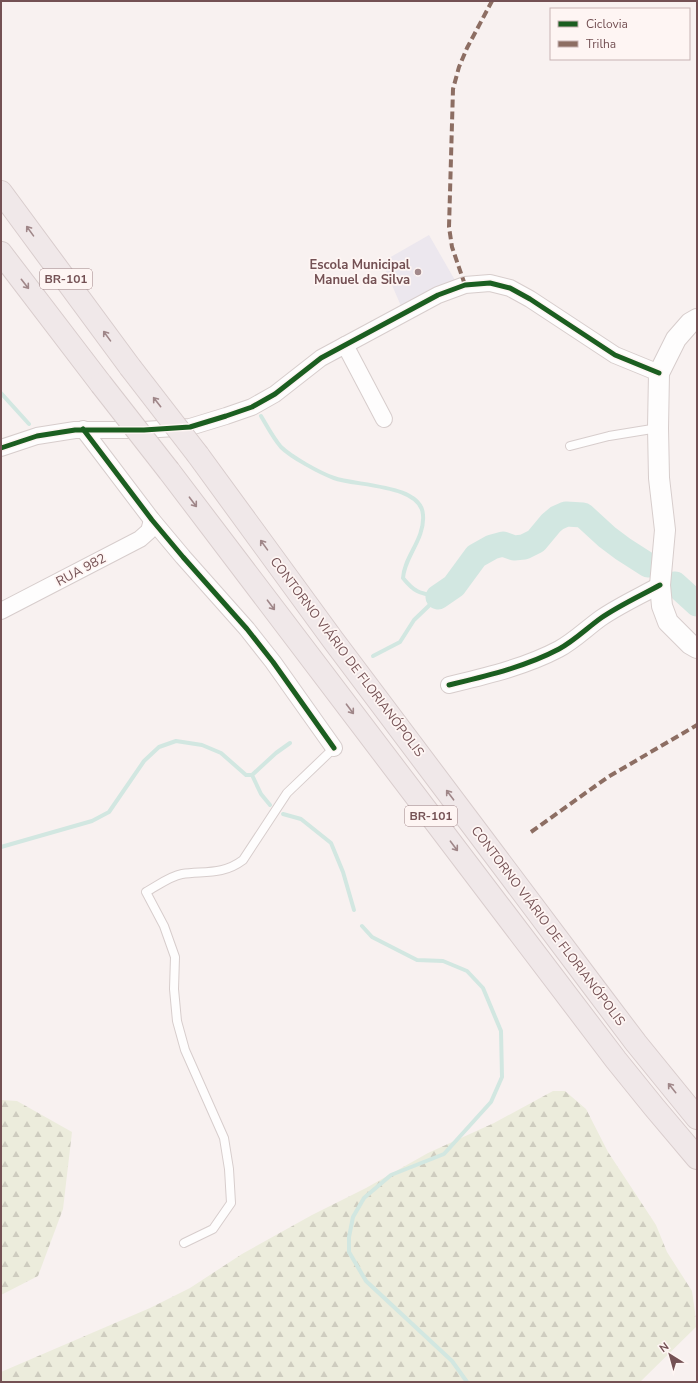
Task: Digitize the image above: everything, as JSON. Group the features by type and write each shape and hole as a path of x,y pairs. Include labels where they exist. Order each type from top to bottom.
{"highway":[{"name":"CONTORNO VIÁRIO DE FLORIANÓPOLIS","path":"1,192 130,367 198,455 333,640 636,1044 697,1118"},
{"name":"CONTORNO VIÁRIO DE FLORIANÓPOLIS","path":"1,253 169,471 611,1054 697,1158"}],"street":[{"path":"1,448 37,436 83,429 144,430 190,427 226,416 252,407 275,394 322,358 438,295 465,286 490,283 510,288 524,295 615,355 659,373"},
{"path":"697,319 690,323 676,339 659,373 658,428 659,478 665,530 660,585 662,606 668,622 690,644 697,648"},
{"path":"345,345 384,419"},
{"path":"83,429 152,520 247,629 273,662 334,748"},
{"name":"RUA 982","path":"1,611 140,539 149,531 152,520"},
{"path":"448,685 475,679 523,665 541,658 561,648 601,618 623,604 660,585"}],"lane":[{"path":"570,446 609,436 658,428"},
{"path":"184,1243 213,1229 231,1203 229,1169 224,1138 185,1050 177,1021 174,989 175,957 164,926 146,892 181,874 208,873 226,870 243,860 287,793 334,748"}],"shaded area":[{"name":"Escola Municipal Manuel da Silva","path":"429,235 456,282 424,293 401,306 382,262"}],"green space":[{"path":"553,1091 565,1091 586,1109 608,1152 656,1225 667,1252 692,1291 696,1327 640,1382 1,1382 1,1372 150,1308 190,1288 242,1254 312,1215 366,1188 428,1153 494,1123"},
{"path":"1,1100 17,1101 72,1132 63,1209 38,1276 1,1295"}],"waterway":[{"path":"1,393 29,424"},
{"path":"261,416 281,447 306,464 334,478 344,481 386,488 400,492 412,497 420,505 423,515 423,524 418,540 404,570 403,578 418,592 438,597"},
{"path":"438,597 454,586 476,556 492,547 503,544 514,548 524,547 536,541 551,523 557,518 566,514 583,515 607,537 648,565"},
{"path":"675,584 697,604"},
{"path":"373,656 400,642 414,620 438,597"},
{"path":"1,847 92,821 109,812 144,761 159,747 176,741 202,745 221,753 246,775 252,775 276,753 290,743"},
{"path":"252,775 261,794 270,805"},
{"path":"283,814 301,819 331,843 343,872 354,910"},
{"path":"362,926 372,937 417,960 443,961 467,971 483,988 501,1031 502,1077 491,1102 444,1154 391,1175 364,1198 353,1217 349,1237 349,1252 366,1281 452,1361 467,1382"}],"marked path":[{"path":"465,285 452,247 449,227 453,89 459,67 467,48 492,1"},
{"path":"531,832 608,777 697,725"}],"cycle path":[{"path":"1,448 37,436 75,430 144,430 190,427 252,407 275,394 321,358 438,295 465,285 490,283 510,288 530,299 615,355 659,373"},
{"path":"83,429 152,520 247,629 273,662 334,748"},
{"path":"449,685 533,661 559,649 608,613 660,585"}],"place":[{"name":"Escola Municipal Manuel da Silva","path":"418,272"}]}
